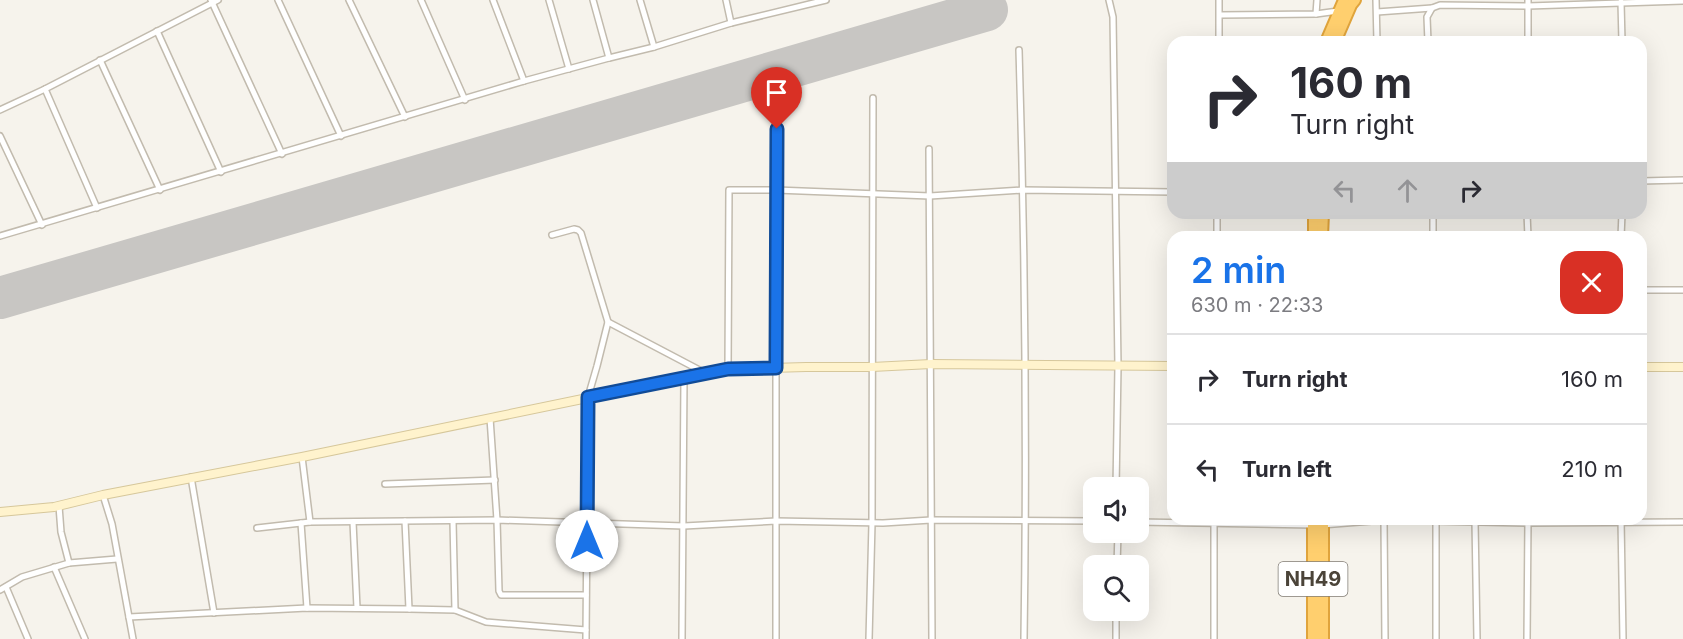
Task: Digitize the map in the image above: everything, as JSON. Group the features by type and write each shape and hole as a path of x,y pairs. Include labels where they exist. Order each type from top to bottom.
{"highway":[{"path":"1328,36 1344,0"},
{"path":"1338,36 1355,0"},
{"name":"NH49","path":"1313,639 1318,525"},
{"name":"NH49","path":"1318,525 1323,639"}],"street":[{"path":"278,0 341,136"},
{"path":"349,0 405,117"},
{"path":"422,0 465,100"},
{"path":"493,0 524,81"},
{"path":"549,0 568,69"},
{"path":"593,0 609,58"},
{"path":"640,0 654,47"},
{"path":"726,0 731,22"},
{"path":"0,236 524,81 654,47 731,22 826,0"},
{"path":"1109,0 1113,17 1118,366 1116,477"},
{"path":"1219,0 1219,36"},
{"path":"1316,14 1317,0"},
{"path":"1376,0 1377,36"},
{"path":"0,110 45,89 213,1 282,154"},
{"path":"1622,1 1622,36"},
{"path":"1377,12 1432,8 1440,5 1683,1"},
{"path":"1528,3 1528,36"},
{"path":"1428,36 1427,16 1432,8"},
{"path":"1220,15 1316,14 1338,11"},
{"path":"157,31 221,172"},
{"path":"1019,50 1023,190 1026,522 1024,639"},
{"path":"100,60 160,190"},
{"path":"45,89 97,208"},
{"path":"869,639 872,523 873,98"},
{"path":"776,639 778,109"},
{"path":"0,136 42,225"},
{"path":"929,149 933,639"},
{"path":"1647,181 1683,180"},
{"path":"728,369 729,190 930,196 1023,190 1167,192"},
{"path":"552,235 574,229 580,233 608,322 588,397 586,639"},
{"path":"1647,290 1683,290"},
{"path":"608,322 707,374"},
{"path":"0,512 59,506 191,477 302,457 728,369 931,364 1167,366"},
{"path":"1647,367 1683,367"},
{"path":"682,639 684,379"},
{"path":"490,418 501,595 586,595"},
{"path":"302,457 310,522"},
{"path":"191,477 214,613"},
{"path":"385,484 495,480"},
{"path":"104,495 133,639"},
{"path":"59,506 61,532 69,563"},
{"path":"257,528 310,522 497,520 684,526 776,521 872,523 931,520 1083,521"},
{"path":"405,521 409,609"},
{"path":"453,521 455,610"},
{"path":"1647,521 1683,522"},
{"path":"353,522 357,608"},
{"path":"1149,522 1167,522"},
{"path":"301,523 307,609"},
{"path":"1214,525 1214,639"},
{"path":"1384,525 1385,639"},
{"path":"1436,525 1436,639"},
{"path":"1475,525 1477,639"},
{"path":"1527,639 1528,525"},
{"path":"1621,525 1623,639"},
{"path":"28,639 3,589 22,577 69,563 117,560"},
{"path":"54,567 85,639"},
{"path":"129,616 357,608 455,610 486,622 586,630"},
{"path":"1116,621 1116,639"}],"runway":[{"path":"0,298 987,10"}],"route":[{"path":"587,541 588,397 728,369 776,368 777,129"}]}
